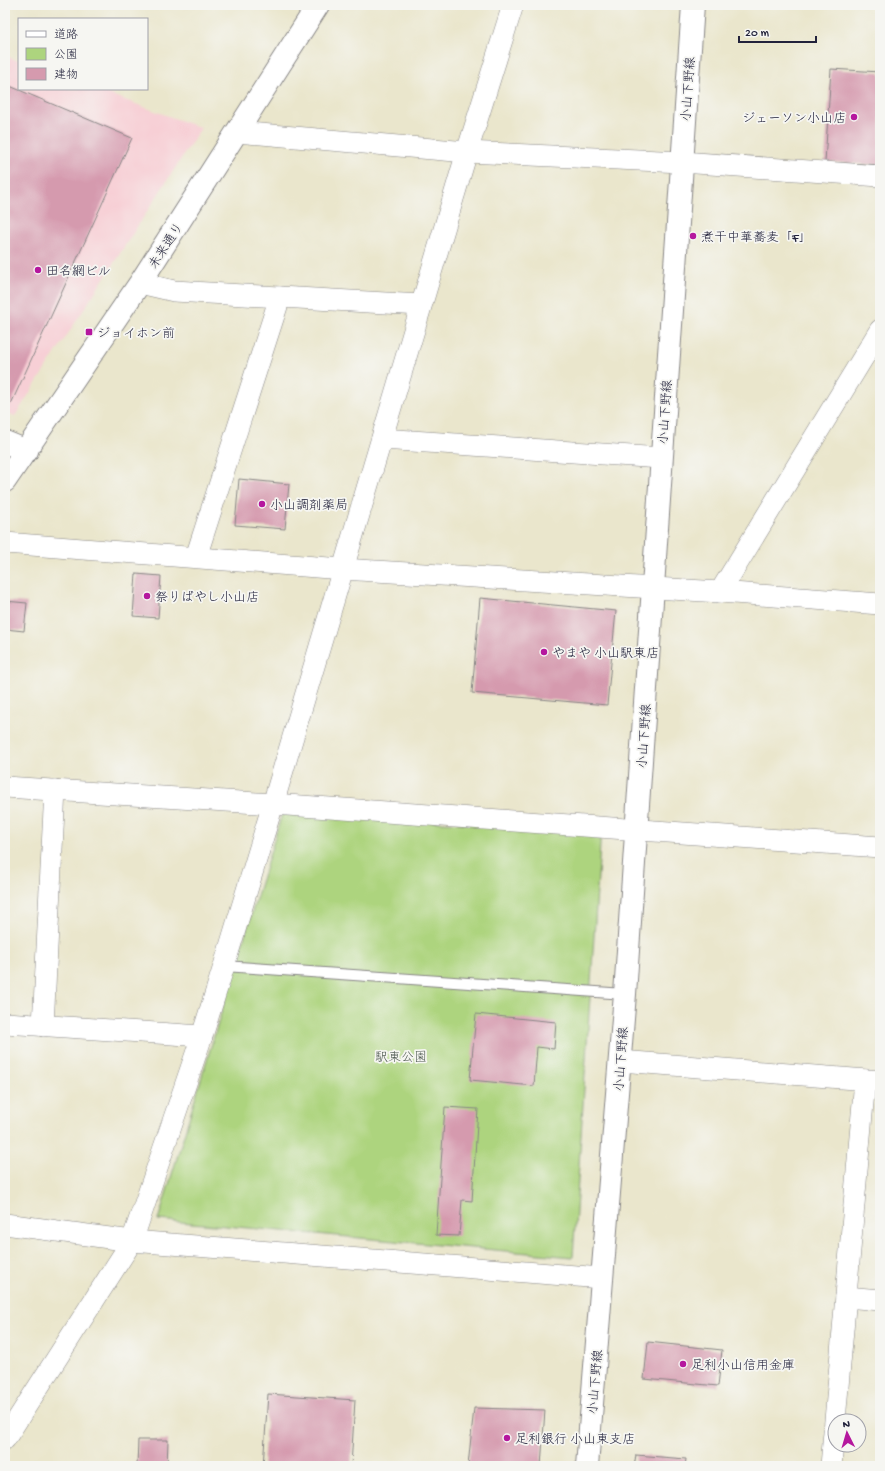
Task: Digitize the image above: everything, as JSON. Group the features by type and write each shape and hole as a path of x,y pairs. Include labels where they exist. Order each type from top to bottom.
{"main road":[{"name":"未来通り","path":"5,482 140,283 318,5"},
{"name":"小山下野線","path":"587,1466 620,1061 637,829 652,589 693,5"},
{"path":"5,442 27,451"}],"street":[{"path":"5,1439 132,1241 202,1036 224,966 467,152 513,5"},
{"path":"237,132 467,152 682,162 880,176"},
{"path":"140,283 174,291 421,306"},
{"path":"196,558 280,297"},
{"path":"720,592 880,330"},
{"path":"382,439 661,458"},
{"path":"5,543 342,569 720,592 880,604"},
{"path":"5,787 273,804 880,847"},
{"path":"43,1026 56,790"},
{"path":"5,1023 202,1036"},
{"path":"620,1061 872,1081 846,1297 831,1466"},
{"path":"5,1224 132,1241 602,1278"},
{"path":"846,1297 880,1300"}],"lane":[{"path":"224,966 625,994"}],"shaded area":[{"path":"5,56 18,61 18,90 98,90 201,128 15,416 5,412"}],"green space":[{"name":"駅東公園","path":"282,814 601,830 573,1257 158,1220"}],"building":[{"name":"ジェーソン小山店","path":"831,69 880,72 880,165 825,162"},
{"name":"田名網ビル","path":"5,84 132,138 11,404 5,402"},
{"name":"小山調剤薬局","path":"239,479 289,484 285,529 235,525"},
{"name":"祭りばやし小山店","path":"136,574 161,576 158,618 133,616"},
{"name":"やまや 小山駅東店","path":"480,598 616,611 607,705 472,693"},
{"path":"5,601 27,603 24,631 5,629"},
{"path":"476,1014 556,1022 554,1049 537,1047 534,1086 470,1080"},
{"path":"445,1107 478,1109 472,1201 462,1200 459,1236 436,1235"},
{"name":"足利小山信用金庫","path":"648,1342 722,1350 718,1386 644,1379"},
{"path":"268,1394 355,1400 351,1466 263,1466"},
{"name":"足利銀行 小山東支店","path":"474,1408 545,1410 541,1466 468,1466"},
{"path":"138,1440 168,1440 167,1466 137,1466"},
{"path":"636,1455 686,1459 685,1466 634,1466"}],"place":[{"name":"ジェーソン小山店","path":"854,117"},
{"name":"煮干中華蕎麦「F」","path":"693,236"},
{"name":"田名網ビル","path":"38,270"},
{"name":"ジョイホン前","path":"89,332"},
{"name":"小山調剤薬局","path":"262,504"},
{"name":"祭りばやし小山店","path":"147,596"},
{"name":"やまや 小山駅東店","path":"544,652"},
{"name":"足利小山信用金庫","path":"683,1364"},
{"name":"足利銀行 小山東支店","path":"507,1438"}]}
